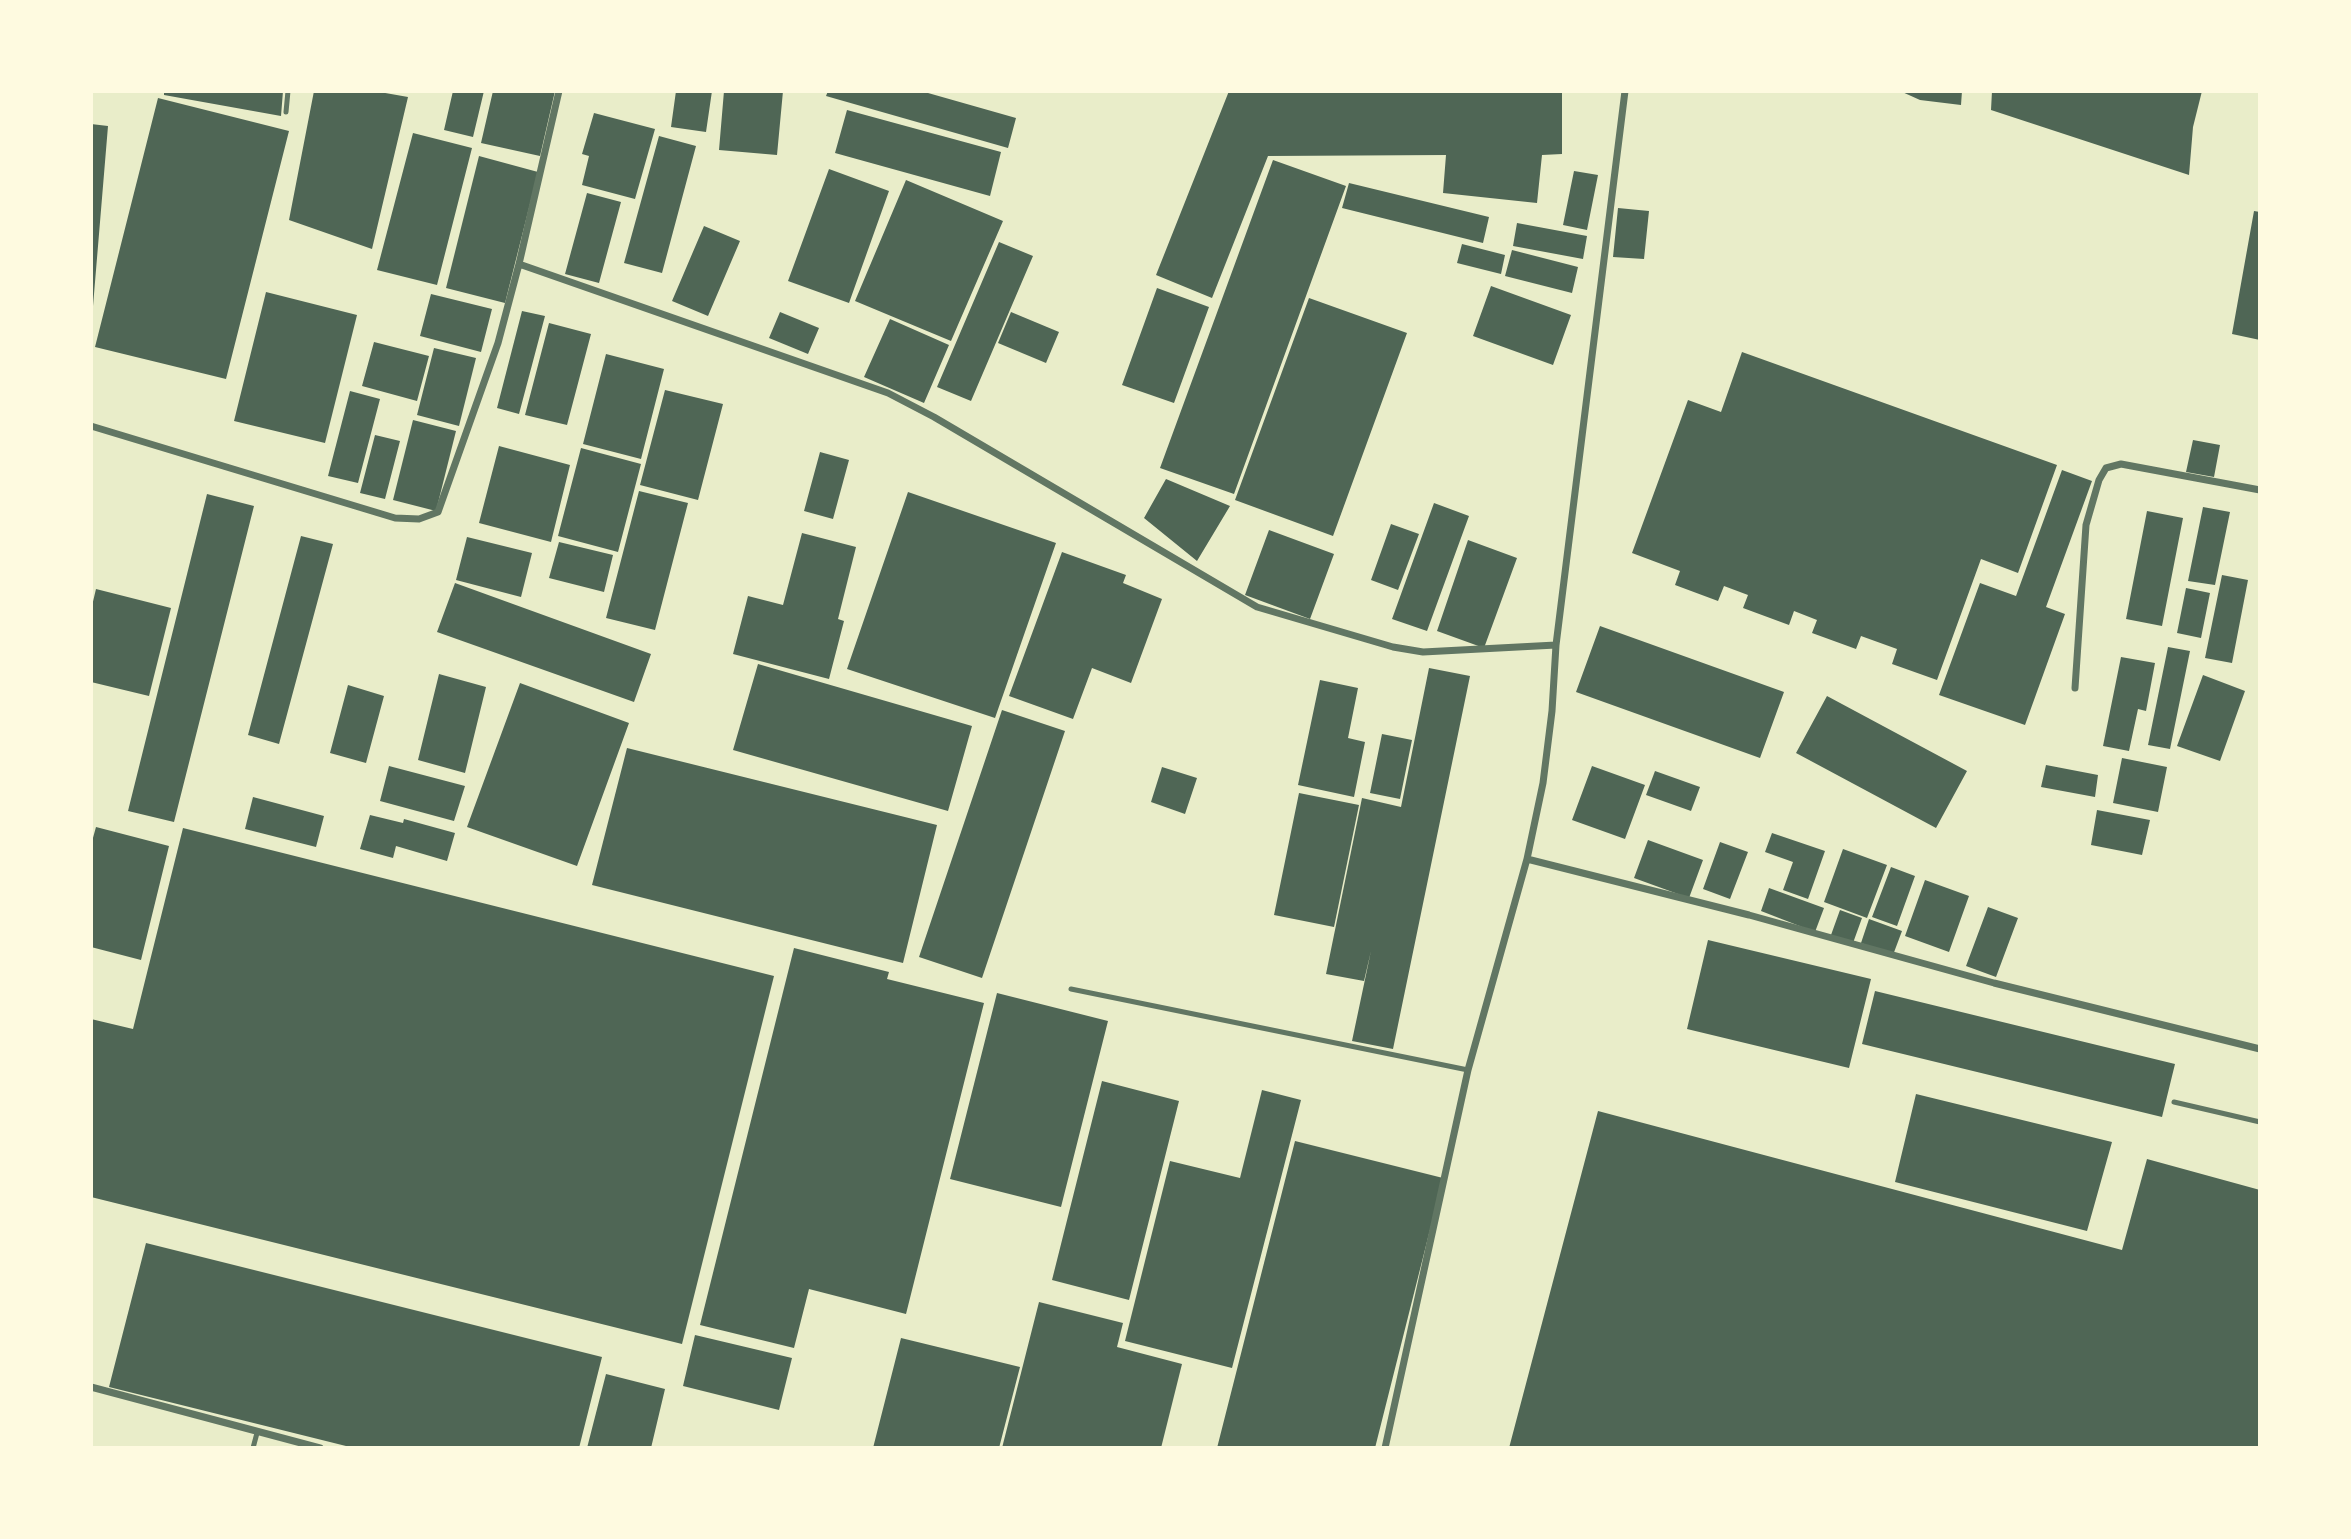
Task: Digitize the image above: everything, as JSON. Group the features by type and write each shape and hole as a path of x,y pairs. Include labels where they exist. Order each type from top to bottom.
{"street":[{"path":"91,426 395,518 419,519 438,512 498,343 559,91"},
{"path":"1385,1448 1468,1070 1527,859 1543,783 1552,710 1556,645 1626,106 1625,91"},
{"path":"519,264 888,393 934,417 1257,607 1393,648 1423,652 1556,645"},
{"path":"2075,688 2086,525 2099,480 2106,468 2121,464 2260,489"},
{"path":"1527,859 1749,915 1994,983 2260,1049"},
{"path":"91,1387 320,1448"}],"lane":[{"path":"286,112 288,91"},
{"path":"1071,989 1468,1070"},
{"path":"2174,1102 2260,1122"},
{"path":"253,1448 257,1433"}],"building":[{"path":"164,91 283,91 281,116 164,95"},
{"path":"314,91 374,91 408,97 372,249 289,220"},
{"path":"453,91 484,91 473,137 444,130"},
{"path":"493,91 555,91 540,156 481,143"},
{"path":"676,91 712,91 706,132 671,127"},
{"path":"724,91 783,91 777,155 719,150"},
{"path":"828,91 921,91 1016,118 1008,148 826,96"},
{"path":"1229,91 1562,91 1562,154 1542,155 1537,203 1443,193 1446,155 1268,156 1212,298 1156,275"},
{"path":"1900,91 1962,91 1961,105 1920,100"},
{"path":"1992,91 2202,91 2193,127 2189,175 1991,110"},
{"path":"158,98 289,131 226,379 95,347"},
{"path":"847,110 1001,152 990,196 835,153"},
{"path":"594,113 655,129 635,199 582,185 589,156 582,154"},
{"path":"91,124 108,126 93,306 91,306"},
{"path":"413,133 472,148 437,285 377,270"},
{"path":"659,136 696,146 662,273 624,263"},
{"path":"479,156 538,172 505,303 446,288"},
{"path":"1273,160 1346,186 1234,494 1160,468"},
{"path":"829,169 889,191 849,303 788,281"},
{"path":"1574,171 1598,175 1587,230 1563,225"},
{"path":"906,180 1003,221 951,341 855,301"},
{"path":"1349,183 1489,217 1483,243 1342,208"},
{"path":"587,193 621,202 599,283 565,274"},
{"path":"1618,208 1649,211 1644,259 1613,257"},
{"path":"2254,211 2260,212 2260,340 2232,334"},
{"path":"1517,223 1587,236 1583,259 1513,246"},
{"path":"704,226 740,241 708,316 672,301"},
{"path":"999,242 1033,256 971,401 937,387"},
{"path":"1462,244 1505,255 1501,274 1457,263"},
{"path":"1512,250 1578,267 1572,293 1505,276"},
{"path":"1491,286 1571,315 1553,365 1473,336"},
{"path":"1157,288 1209,307 1174,403 1122,385"},
{"path":"266,292 357,315 325,443 234,421"},
{"path":"431,294 492,309 481,352 420,336"},
{"path":"1309,298 1407,333 1333,536 1235,500"},
{"path":"522,311 545,316 519,414 497,408"},
{"path":"780,312 819,328 808,354 769,338"},
{"path":"1011,312 1059,332 1046,363 998,343"},
{"path":"890,319 949,345 924,403 864,377"},
{"path":"549,323 591,334 567,425 525,415"},
{"path":"374,342 429,356 417,401 362,386"},
{"path":"434,348 476,358 459,426 417,415"},
{"path":"1742,352 2057,465 2018,573 1981,559 1937,680 1892,664 1897,649 1861,636 1856,649 1812,633 1817,620 1794,611 1789,625 1743,608 1748,595 1724,586 1718,601 1675,585 1680,571 1632,553 1688,400 1721,412"},
{"path":"606,354 664,369 641,459 583,444"},
{"path":"665,390 723,404 698,500 640,485"},
{"path":"350,391 380,399 358,483 328,476"},
{"path":"413,420 456,431 436,511 393,500"},
{"path":"375,435 400,441 385,499 360,493"},
{"path":"2193,440 2220,445 2214,477 2186,472"},
{"path":"499,446 570,465 551,542 479,523"},
{"path":"581,448 641,464 618,552 558,536"},
{"path":"820,452 849,460 833,519 804,511"},
{"path":"2062,470 2092,481 2046,607 2065,614 2025,725 1939,695 1980,583 2016,596"},
{"path":"1166,479 1230,506 1197,561 1144,518"},
{"path":"639,491 688,503 655,630 606,618"},
{"path":"908,492 1056,543 995,718 847,669"},
{"path":"207,494 254,506 174,822 128,811"},
{"path":"1434,503 1469,516 1427,631 1392,619"},
{"path":"2203,507 2230,512 2215,585 2188,581"},
{"path":"2147,511 2183,518 2162,626 2126,619"},
{"path":"1391,524 1419,534 1398,590 1371,580"},
{"path":"1269,530 1334,554 1310,619 1245,595"},
{"path":"802,533 856,547 838,619 844,621 829,679 733,654 748,596 783,605"},
{"path":"301,536 333,544 279,744 248,735"},
{"path":"467,537 532,553 521,597 456,580"},
{"path":"1468,540 1517,558 1484,648 1437,631"},
{"path":"559,542 613,555 604,592 549,578"},
{"path":"1062,552 1126,575 1123,583 1162,599 1131,683 1092,668 1073,719 1009,696"},
{"path":"2222,575 2248,580 2232,663 2205,658"},
{"path":"455,583 651,654 634,702 437,632"},
{"path":"2186,588 2210,593 2201,638 2177,633"},
{"path":"96,589 171,608 149,696 91,682 91,610"},
{"path":"1600,626 1784,692 1760,758 1576,692"},
{"path":"2168,647 2190,651 2170,749 2148,745"},
{"path":"2121,657 2155,663 2146,711 2138,709 2129,751 2103,746"},
{"path":"758,664 972,726 948,811 733,750"},
{"path":"1429,668 1470,676 1393,1049 1352,1041 1371,951 1364,981 1326,974 1362,798 1401,807"},
{"path":"439,674 486,687 465,773 418,760"},
{"path":"2203,675 2245,691 2220,761 2177,746"},
{"path":"1320,680 1358,688 1348,738 1365,742 1354,797 1298,785"},
{"path":"520,683 629,723 577,866 467,827"},
{"path":"348,685 384,696 366,763 330,753"},
{"path":"1827,696 1967,771 1936,828 1796,753"},
{"path":"1002,710 1065,731 982,978 919,957"},
{"path":"1382,734 1412,740 1400,799 1370,793"},
{"path":"627,748 937,825 903,963 592,885"},
{"path":"2122,758 2167,767 2158,812 2113,803"},
{"path":"2046,765 2098,775 2095,797 2041,787"},
{"path":"389,766 465,786 454,821 380,801"},
{"path":"1592,766 1645,785 1625,839 1572,820"},
{"path":"1162,767 1197,778 1185,814 1151,802"},
{"path":"1655,771 1700,787 1691,811 1646,795"},
{"path":"1299,793 1359,805 1334,927 1274,915"},
{"path":"253,797 324,816 316,847 245,829"},
{"path":"2097,810 2150,820 2142,855 2091,845"},
{"path":"370,815 403,823 404,819 455,833 447,861 396,846 393,858 360,849"},
{"path":"96,827 169,846 141,960 91,947 91,845"},
{"path":"183,828 774,976 682,1344 91,1197 91,1019 133,1029"},
{"path":"1772,833 1825,851 1808,899 1783,890 1793,862 1765,852"},
{"path":"1648,840 1703,860 1689,898 1634,878"},
{"path":"1720,842 1748,852 1730,899 1703,889"},
{"path":"1843,849 1887,865 1867,918 1824,902"},
{"path":"1891,867 1915,876 1897,926 1872,917"},
{"path":"1925,880 1969,896 1949,952 1905,936"},
{"path":"1769,888 1824,908 1815,932 1761,911"},
{"path":"1988,907 2018,918 1996,977 1966,966"},
{"path":"1840,910 1862,918 1853,943 1831,935"},
{"path":"1869,919 1902,931 1893,955 1861,943"},
{"path":"1708,940 1871,979 1849,1068 1687,1029"},
{"path":"794,948 889,972 887,979 984,1003 906,1314 809,1289 794,1348 700,1325"},
{"path":"1875,991 2175,1064 2162,1117 1862,1044"},
{"path":"997,993 1108,1021 1061,1207 950,1179"},
{"path":"1102,1081 1179,1101 1129,1300 1052,1280"},
{"path":"1262,1090 1301,1100 1232,1368 1125,1341 1170,1161 1240,1178"},
{"path":"1916,1094 2112,1142 2087,1231 1895,1182"},
{"path":"1598,1111 2122,1250 2147,1159 2260,1190 2260,1448 1509,1448"},
{"path":"1295,1141 1443,1178 1375,1448 1217,1448"},
{"path":"146,1243 602,1357 579,1448 354,1448 109,1387"},
{"path":"1039,1302 1123,1323 1117,1347 1182,1364 1161,1448 1002,1448"},
{"path":"695,1335 792,1358 779,1410 683,1386"},
{"path":"901,1338 1020,1367 999,1448 873,1448"},
{"path":"606,1374 665,1389 651,1448 587,1448"}]}
